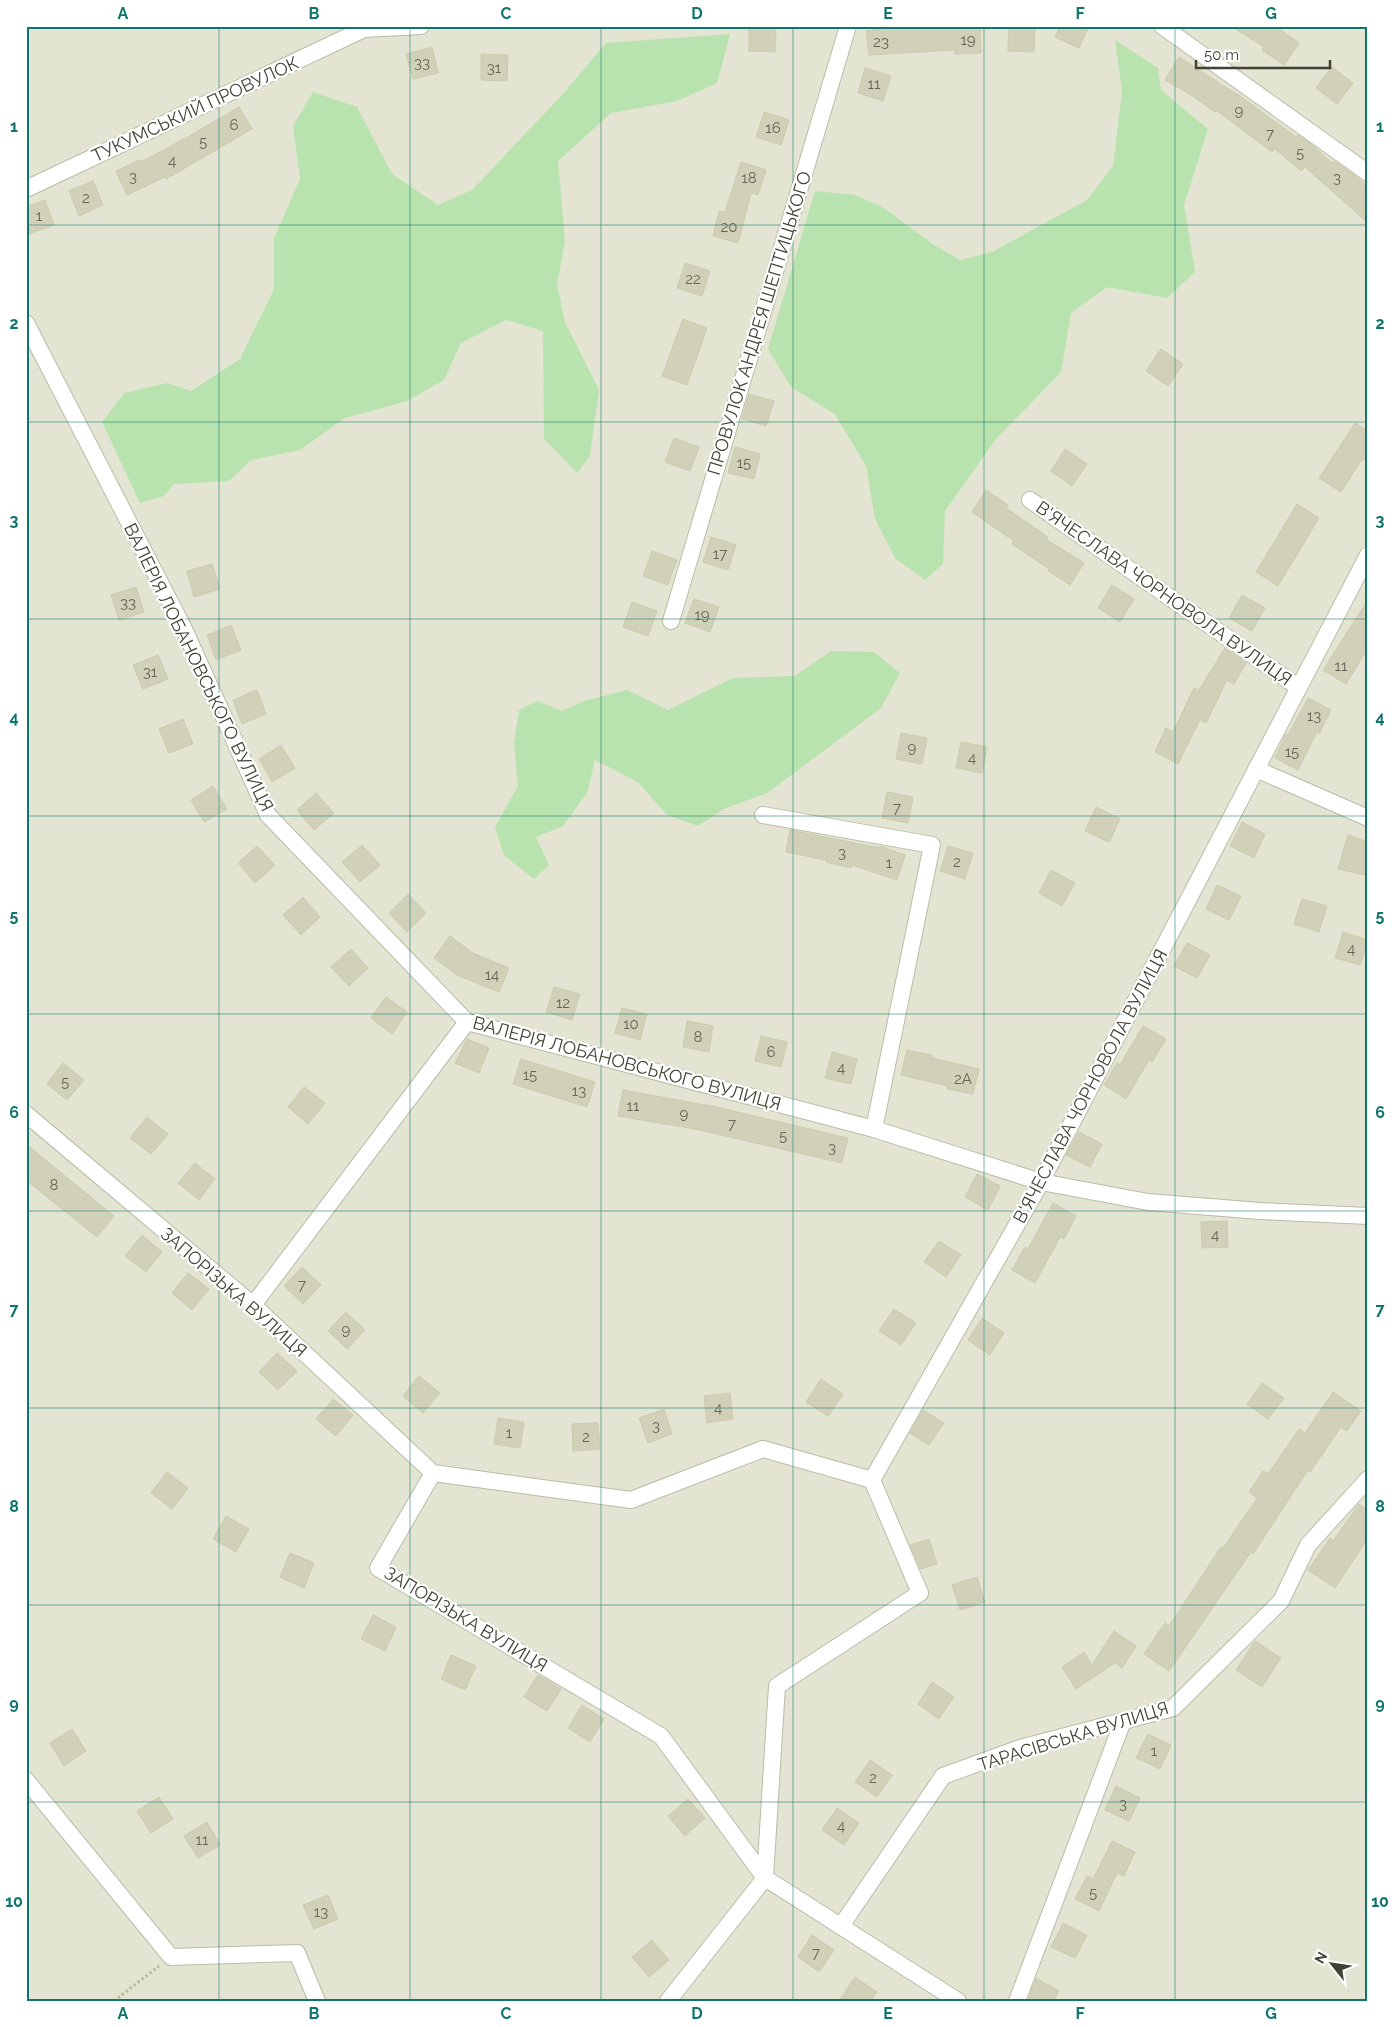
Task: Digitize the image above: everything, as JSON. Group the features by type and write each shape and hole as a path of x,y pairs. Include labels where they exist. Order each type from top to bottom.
{"street":[{"name":"ТУКУМСЬКИЙ ПРОВУЛОК","path":"26,189 364,30 421,26"},
{"name":"ПРОВУЛОК АНДРЕЯ ШЕПТИЦЬКОГО","path":"670,620 848,26"},
{"path":"1162,26 1368,173"},
{"name":"ВАЛЕРІЯ ЛОБАНОВСЬКОГО ВУЛИЦЯ","path":"26,323 184,629 268,815 467,1022 874,1129 1041,1182 1148,1202 1260,1212 1368,1216"},
{"name":"В'ЯЧЕСЛАВА ЧОРНОВОЛА ВУЛИЦЯ","path":"1030,500 1298,687"},
{"name":"В'ЯЧЕСЛАВА ЧОРНОВОЛА ВУЛИЦЯ","path":"872,1480 1041,1182 1368,554"},
{"path":"1256,769 1368,818"},
{"path":"763,815 932,845 874,1129"},
{"path":"253,1305 467,1022"},
{"name":"ЗАПОРІЗЬКА ВУЛИЦЯ","path":"26,1114 253,1305 433,1473 378,1568 661,1736 765,1878 958,2001"},
{"path":"433,1473 631,1500 763,1449 872,1480 920,1593 777,1686 765,1878 668,2001"},
{"name":"ТАРАСІВСЬКА ВУЛИЦЯ","path":"841,1926 943,1776 1020,1748 1173,1708 1280,1601 1308,1545 1368,1479"},
{"path":"1017,2001 1122,1721"},
{"path":"26,1780 171,1957 297,1953 317,2001"}],"path":[{"path":"114,2001 171,1957"}],"shaded area":[{"path":"26,26 1368,26 1368,2001 26,2001"}],"green space":[{"path":"730,34 717,83 677,101 611,113 558,161 565,241 557,285 565,322 599,390 590,456 577,473 544,439 543,331 506,320 461,343 444,380 407,401 345,418 300,450 251,460 229,481 174,484 164,496 140,503 102,422 124,393 167,383 191,391 240,359 274,289 274,238 300,179 293,126 313,92 357,107 392,174 438,205 472,190 563,94 606,43"},
{"path":"1115,40 1158,68 1161,90 1208,129 1184,205 1195,272 1167,298 1107,287 1071,313 1061,372 996,439 945,511 943,564 925,580 895,558 875,519 866,466 835,414 791,387 768,349 815,191 855,195 884,208 934,245 960,260 992,252 1087,200 1113,166 1122,91"},
{"path":"831,651 874,652 900,673 881,708 767,793 724,809 698,826 667,815 638,782 595,760 587,793 563,826 536,837 549,865 534,879 504,855 495,827 518,786 514,744 519,710 537,701 562,711 584,701 627,690 668,710 733,678 795,676"}],"building":[{"path":"749,26 776,26 775,52 749,51"},
{"path":"900,26 935,26 935,28 980,26 981,53 955,54 955,50 869,55 866,31"},
{"path":"1009,26 1035,26 1034,52 1008,51"},
{"path":"1060,26 1089,26 1079,48 1055,37"},
{"path":"1231,26 1275,26 1299,43 1284,65 1262,50 1264,47"},
{"path":"432,47 438,73 413,79 406,54"},
{"path":"481,54 508,55 507,81 481,80"},
{"path":"1179,57 1236,93 1296,137 1298,135 1332,163 1334,161 1368,187 1368,223 1305,167 1301,171 1275,149 1272,152 1216,110 1215,112 1165,80"},
{"path":"1332,67 1353,83 1337,104 1316,88"},
{"path":"865,68 891,76 883,101 858,93"},
{"path":"239,107 252,129 166,179 165,177 127,195 116,171 140,160 141,162"},
{"path":"764,112 789,120 781,145 756,137"},
{"path":"741,162 766,170 758,195 751,193 738,243 713,236 719,211 725,212"},
{"path":"93,181 103,205 79,216 69,191"},
{"path":"45,200 54,225 29,234 26,225 26,207"},
{"path":"685,263 710,271 702,296 677,288"},
{"path":"683,319 707,328 687,385 662,376"},
{"path":"1161,349 1183,364 1168,386 1146,371"},
{"path":"749,394 774,401 766,426 742,419"},
{"path":"1355,423 1368,431 1368,462 1362,459 1341,492 1319,478"},
{"path":"674,438 699,447 690,471 665,462"},
{"path":"735,447 760,454 754,479 728,473"},
{"path":"1065,449 1087,464 1072,486 1051,471"},
{"path":"986,490 1008,505 1006,508 1048,537 1047,540 1084,563 1070,585 1048,571 1049,569 1012,544 1014,541 972,512"},
{"path":"1297,504 1319,518 1278,586 1256,572"},
{"path":"711,537 736,545 728,570 703,562"},
{"path":"652,551 677,560 668,585 643,576"},
{"path":"212,564 220,589 194,597 187,571"},
{"path":"1112,585 1134,599 1120,622 1098,608"},
{"path":"136,587 144,612 119,620 111,595"},
{"path":"1242,595 1265,608 1252,631 1229,618"},
{"path":"694,599 719,607 710,632 685,623"},
{"path":"1368,600 1368,648 1346,684 1323,670"},
{"path":"632,602 657,611 648,636 623,627"},
{"path":"231,625 241,650 216,660 207,635"},
{"path":"1225,648 1246,663 1234,684 1227,680 1206,723 1200,720 1178,764 1155,752 1166,728 1173,732 1194,688 1199,690"},
{"path":"158,655 168,679 143,689 133,665"},
{"path":"257,690 266,714 242,724 233,700"},
{"path":"1308,698 1331,710 1319,734 1317,732 1298,770 1275,758 1286,734 1288,735"},
{"path":"183,719 193,744 169,753 159,729"},
{"path":"901,733 927,738 922,764 896,759"},
{"path":"961,742 987,747 982,773 956,768"},
{"path":"281,745 295,768 272,782 259,759"},
{"path":"213,786 227,809 204,822 191,800"},
{"path":"887,792 913,797 908,823 882,818"},
{"path":"316,793 334,813 314,830 297,810"},
{"path":"1096,807 1120,819 1109,842 1085,831"},
{"path":"1242,822 1265,834 1254,858 1230,846"},
{"path":"790,830 880,848 880,846 905,855 897,880 852,865 851,868 826,862 826,860 786,852"},
{"path":"1348,835 1368,842 1368,864 1365,875 1338,869"},
{"path":"362,845 380,865 360,882 342,862"},
{"path":"257,846 275,865 255,883 238,863"},
{"path":"948,846 973,853 965,879 940,871"},
{"path":"1051,870 1075,883 1062,906 1039,893"},
{"path":"1217,885 1241,896 1229,920 1206,909"},
{"path":"408,894 426,913 407,932 389,913"},
{"path":"303,897 320,917 301,935 283,915"},
{"path":"1302,899 1327,906 1319,932 1294,924"},
{"path":"1343,932 1368,940 1360,965 1335,958"},
{"path":"450,936 473,953 509,968 499,992 459,976 434,958"},
{"path":"1187,943 1210,955 1197,978 1174,966"},
{"path":"351,949 368,968 349,986 331,967"},
{"path":"554,987 580,994 572,1020 546,1012"},
{"path":"386,997 407,1012 392,1034 371,1018"},
{"path":"622,1008 647,1014 640,1040 615,1033"},
{"path":"687,1021 713,1026 709,1052 683,1047"},
{"path":"1143,1026 1166,1039 1152,1062 1149,1060 1126,1099 1104,1085 1117,1063 1120,1065"},
{"path":"761,1036 787,1042 781,1067 755,1061"},
{"path":"467,1039 489,1048 479,1073 455,1063"},
{"path":"907,1050 932,1055 932,1058 979,1069 973,1094 947,1089 948,1086 901,1075"},
{"path":"832,1052 857,1059 851,1084 825,1078"},
{"path":"521,1059 595,1082 587,1107 513,1084"},
{"path":"63,1063 84,1080 67,1100 47,1084"},
{"path":"304,1087 325,1103 308,1124 288,1107"},
{"path":"623,1090 716,1107 848,1138 842,1163 695,1129 618,1116"},
{"path":"147,1117 168,1134 151,1154 130,1138"},
{"path":"1079,1132 1102,1144 1090,1167 1066,1155"},
{"path":"26,1144 114,1216 97,1237 26,1180"},
{"path":"195,1163 215,1179 199,1200 178,1183"},
{"path":"977,1174 1000,1186 988,1210 965,1197"},
{"path":"1053,1203 1076,1216 1064,1239 1060,1237 1035,1283 1012,1270 1025,1247 1028,1249"},
{"path":"1227,1221 1228,1247 1202,1248 1201,1222"},
{"path":"142,1235 162,1252 146,1272 125,1256"},
{"path":"939,1241 961,1255 946,1277 924,1262"},
{"path":"302,1267 321,1285 303,1304 284,1286"},
{"path":"188,1273 209,1289 192,1310 172,1293"},
{"path":"894,1309 916,1323 901,1345 879,1331"},
{"path":"346,1312 365,1330 347,1349 328,1331"},
{"path":"982,1318 1004,1333 990,1355 968,1340"},
{"path":"277,1353 297,1371 278,1390 259,1372"},
{"path":"419,1376 440,1393 423,1413 403,1396"},
{"path":"821,1379 843,1394 828,1416 806,1402"},
{"path":"1262,1383 1284,1398 1268,1419 1247,1404"},
{"path":"1333,1392 1361,1411 1347,1431 1341,1427 1310,1472 1308,1470 1253,1554 1251,1552 1169,1671 1144,1654 1165,1623 1169,1626 1221,1547 1223,1548 1257,1498 1249,1492 1263,1471 1268,1474 1299,1429 1305,1433"},
{"path":"730,1393 733,1419 707,1423 704,1396"},
{"path":"333,1399 353,1415 336,1436 316,1419"},
{"path":"664,1409 672,1434 648,1443 639,1418"},
{"path":"923,1410 944,1423 929,1445 910,1433"},
{"path":"498,1418 524,1422 520,1448 494,1444"},
{"path":"598,1423 600,1449 573,1451 572,1424"},
{"path":"167,1472 188,1488 172,1509 151,1493"},
{"path":"1359,1504 1368,1510 1368,1538 1335,1588 1308,1570 1330,1538 1333,1541"},
{"path":"226,1516 249,1529 236,1552 213,1539"},
{"path":"929,1539 937,1564 921,1569 910,1545"},
{"path":"290,1553 314,1563 304,1588 280,1577"},
{"path":"977,1577 985,1602 960,1610 952,1585"},
{"path":"373,1615 396,1627 385,1651 361,1639"},
{"path":"1114,1631 1136,1646 1122,1668 1115,1663 1076,1689 1062,1667 1084,1652 1092,1665"},
{"path":"1255,1641 1281,1658 1262,1687 1236,1670"},
{"path":"451,1655 476,1666 465,1690 441,1679"},
{"path":"538,1675 561,1689 547,1711 524,1697"},
{"path":"932,1682 954,1697 939,1719 918,1704"},
{"path":"582,1705 604,1719 590,1742 568,1728"},
{"path":"72,1729 86,1751 64,1766 50,1743"},
{"path":"1148,1734 1171,1745 1160,1769 1136,1758"},
{"path":"870,1760 892,1775 877,1797 855,1782"},
{"path":"1116,1786 1140,1798 1129,1821 1105,1810"},
{"path":"159,1797 173,1819 151,1833 137,1811"},
{"path":"688,1799 705,1818 685,1836 668,1816"},
{"path":"837,1808 859,1823 844,1845 822,1830"},
{"path":"207,1822 220,1845 198,1858 184,1836"},
{"path":"1112,1841 1135,1852 1124,1876 1117,1873 1099,1911 1075,1899 1087,1876 1093,1879"},
{"path":"328,1895 338,1919 314,1929 303,1905"},
{"path":"1063,1923 1087,1935 1075,1958 1051,1947"},
{"path":"812,1935 834,1950 819,1972 798,1957"},
{"path":"652,1940 669,1960 649,1977 632,1957"},
{"path":"855,1977 877,1992 871,2001 839,2001"},
{"path":"1036,1978 1059,1991 1053,2001 1028,2001"}]}
